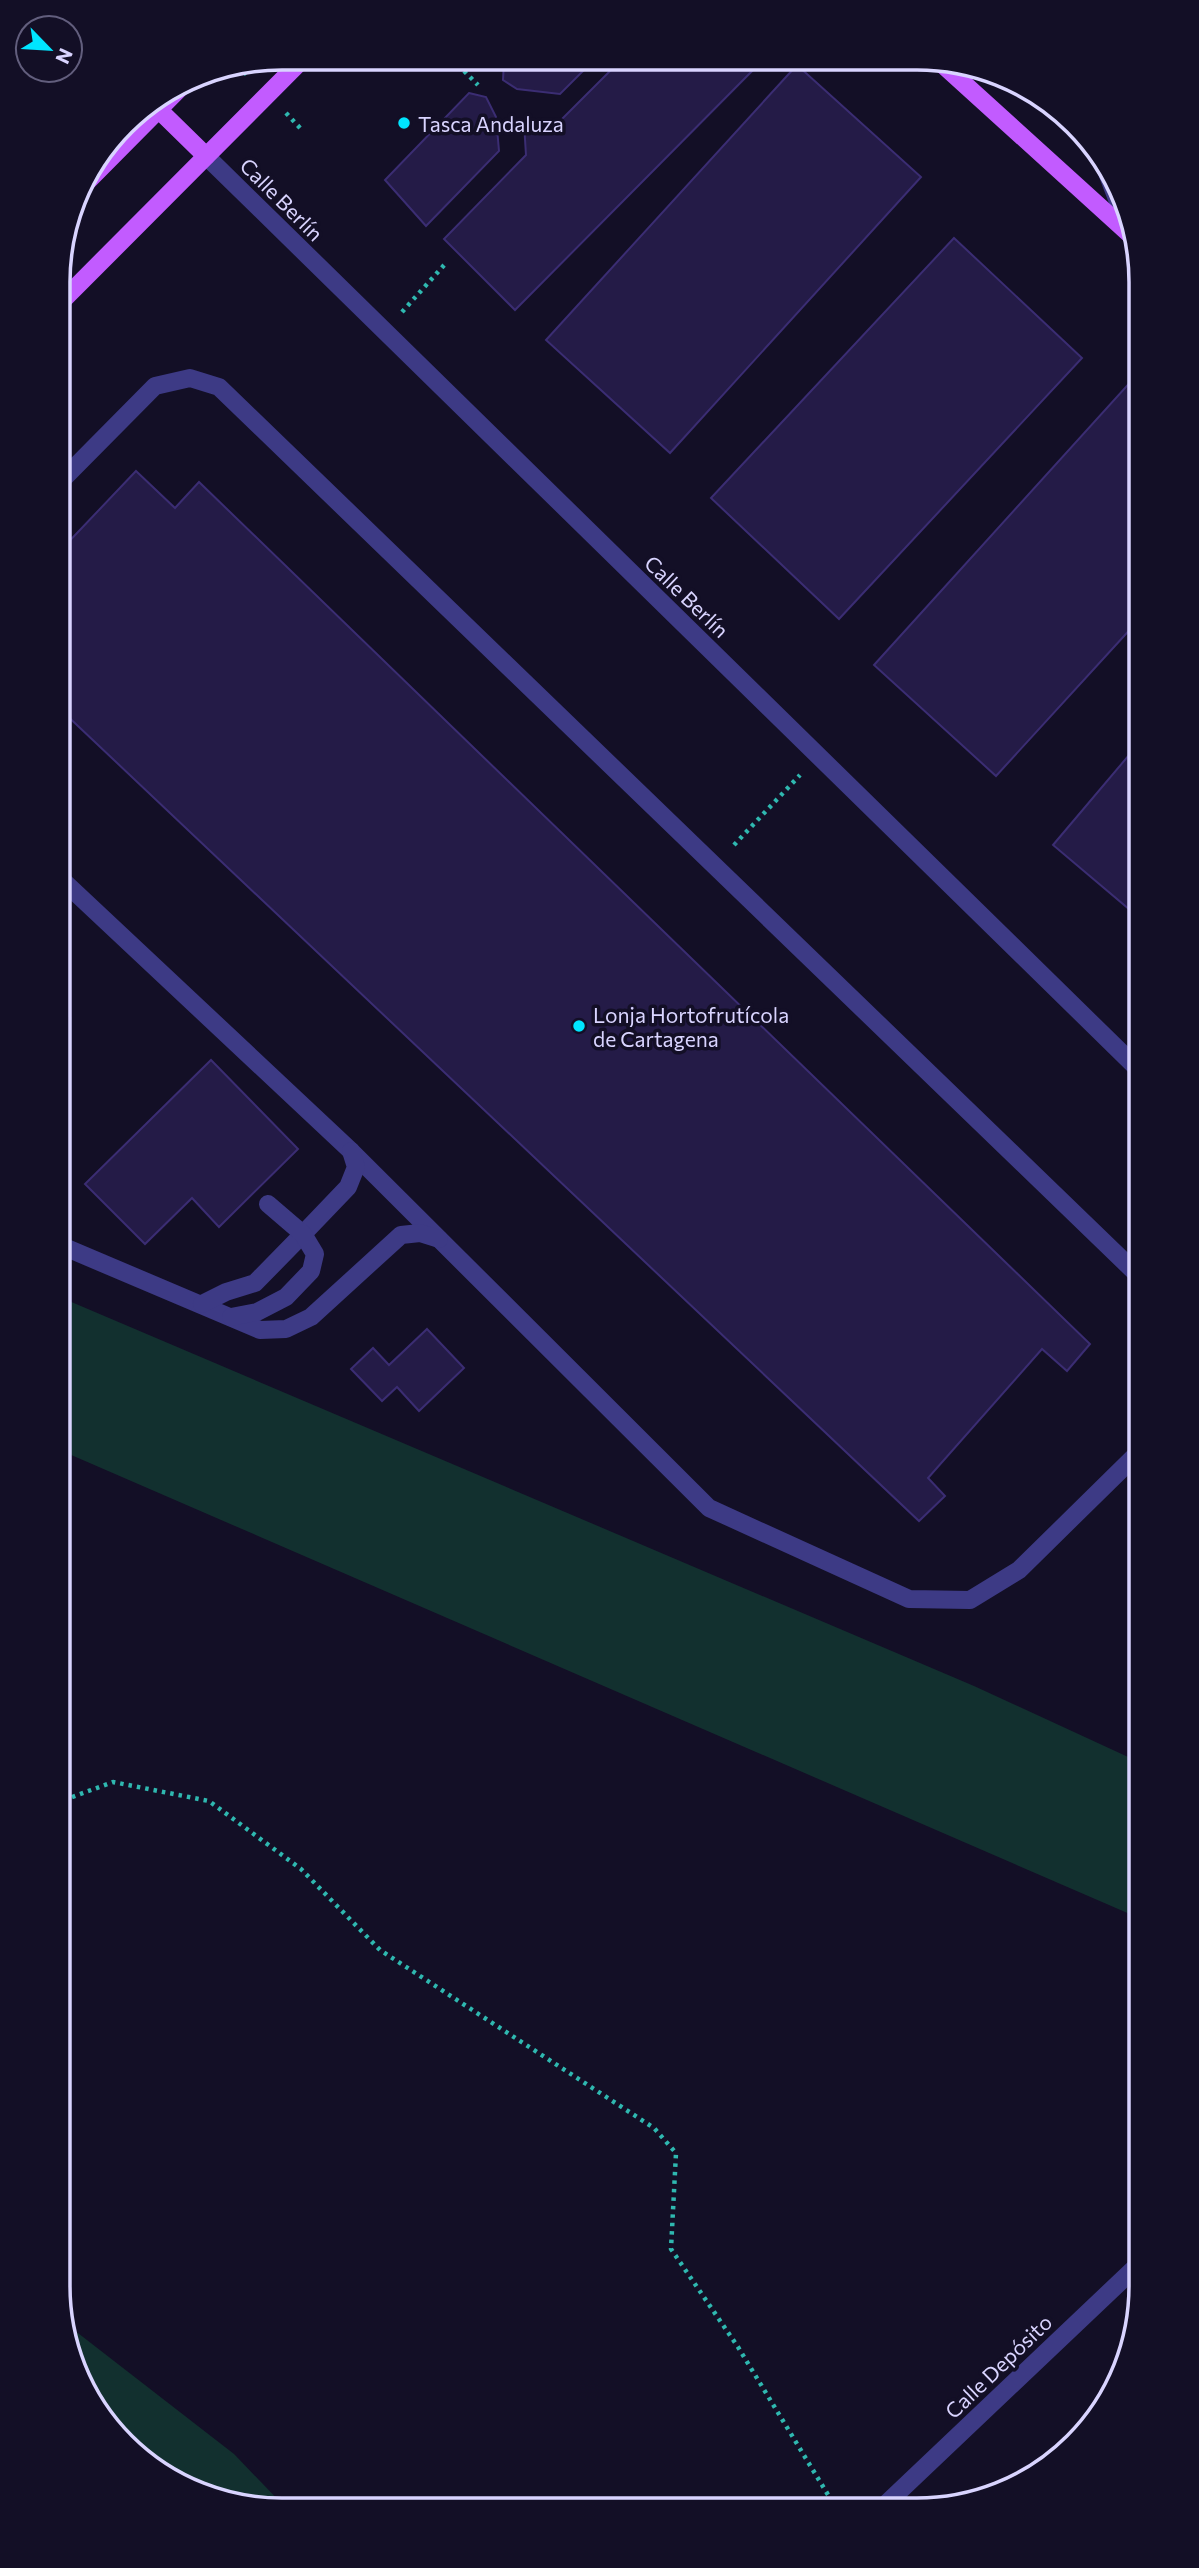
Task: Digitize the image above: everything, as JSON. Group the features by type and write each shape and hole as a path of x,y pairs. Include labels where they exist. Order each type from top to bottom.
{"main road":[{"path":"70,293 292,70"},
{"path":"953,73 1122,228"},
{"path":"159,110 206,156"}],"street":[{"name":"Calle Berlín","path":"206,156 1129,1060"},
{"path":"70,472 155,386 190,378 219,387 1129,1266"},
{"path":"70,887 442,1240 709,1508 909,1599 971,1600 1019,1570 1129,1462"},
{"path":"202,1304 226,1292 255,1283 348,1187 356,1167 351,1152"},
{"path":"230,1317 257,1312 286,1297 311,1271 315,1254 303,1234 268,1204"},
{"path":"70,1249 260,1330 286,1329 311,1317 401,1235 420,1233 442,1240"},
{"name":"Calle Depósito","path":"892,2498 1129,2273"}],"path":[{"path":"463,70 478,85"},
{"path":"385,331 446,263"},
{"path":"714,866 818,756"},
{"path":"70,1798 113,1782 209,1801 301,1870 380,1950 654,2128 676,2153 671,2249 738,2347 830,2498"}],"green space":[{"path":"70,1301 974,1686 1129,1757 1129,1914 70,1454"},
{"path":"75,2331 234,2454 276,2498 240,2494 214,2487 164,2462 142,2445 123,2426 98,2392 86,2367"}],"building":[{"path":"504,70 584,70 560,94 517,89 503,80"},
{"path":"611,70 753,70 515,310 444,239 526,155 524,123 556,125"},
{"path":"792,70 803,70 921,177 670,453 546,340"},
{"path":"469,93 486,97 496,117 499,151 426,226 385,180"},
{"path":"954,238 1082,358 839,619 711,498"},
{"path":"1129,384 1129,631 996,776 874,665"},
{"name":"Lonja Hortofrutícola de Cartagena","path":"136,471 175,508 199,482 1090,1344 1067,1371 1042,1349 928,1478 945,1496 919,1521 70,718 70,540"},
{"path":"1129,755 1129,909 1053,845"},
{"path":"211,1060 298,1149 219,1227 192,1198 145,1244 85,1184"},
{"path":"427,1329 464,1368 419,1411 397,1387 382,1401 351,1369 373,1348 389,1365"}],"place":[{"name":"Tasca Andaluza","path":"404,123"},
{"name":"Lonja Hortofrutícola de Cartagena","path":"579,1026"}]}
